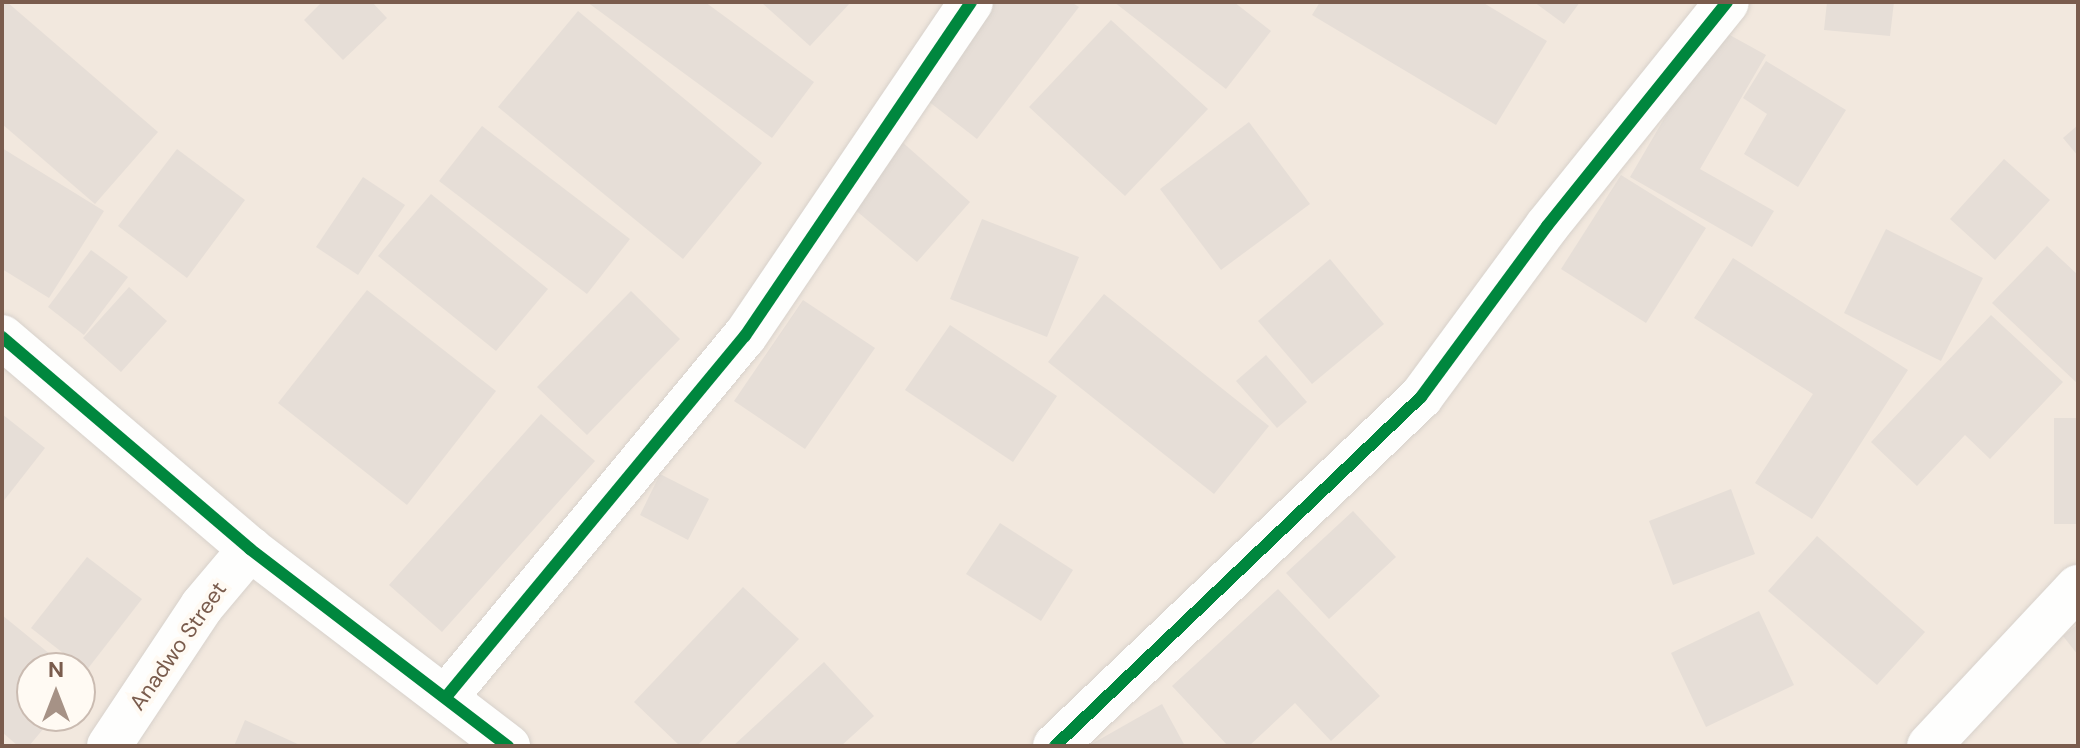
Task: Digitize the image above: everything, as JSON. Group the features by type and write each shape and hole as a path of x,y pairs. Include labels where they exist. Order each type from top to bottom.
{"street":[{"path":"446,697 745,336 971,2"},
{"path":"1055,746 1421,397 1547,226 1727,2"},
{"path":"2,337 250,549 508,746"},
{"name":"Anadwo Street","path":"109,746 202,606 250,549"},
{"path":"1929,746 2078,587"}],"shaded area":[{"path":"2,2 2078,2 2078,746 2,746"}],"building":[{"path":"2,2 7,2 158,132 95,204 2,124"},
{"path":"322,2 372,2 387,18 343,60 304,20"},
{"path":"587,2 705,2 814,82 772,138"},
{"path":"761,2 851,2 810,46"},
{"path":"989,2 1071,2 1079,7 977,139 919,94"},
{"path":"1114,2 1234,2 1271,31 1226,89"},
{"path":"1320,2 1482,2 1547,41 1496,125 1312,15"},
{"path":"1534,2 1580,2 1564,24"},
{"path":"1827,2 1894,2 1890,36 1824,30"},
{"path":"578,11 762,163 683,259 498,107"},
{"path":"1111,20 1208,109 1125,196 1029,107"},
{"path":"1717,28 1766,55 1700,169 1774,211 1752,247 1630,177"},
{"path":"1766,61 1846,110 1798,187 1744,154 1767,114 1743,98"},
{"path":"1249,122 1310,204 1221,270 1160,189"},
{"path":"2078,125 2078,156 2063,138"},
{"path":"482,126 630,239 587,294 439,181"},
{"path":"901,141 970,202 917,262 847,203"},
{"path":"2,148 104,211 49,298 2,269"},
{"path":"177,149 245,200 187,278 118,226"},
{"path":"2004,159 2050,200 1995,260 1950,219"},
{"path":"1621,175 1706,228 1646,323 1561,269"},
{"path":"363,177 405,205 358,275 316,247"},
{"path":"431,194 548,289 496,351 378,256"},
{"path":"982,219 1079,257 1047,337 950,299"},
{"path":"1886,229 1983,278 1941,361 1844,313"},
{"path":"2047,246 2078,275 2078,384 1992,303"},
{"path":"91,250 128,277 84,335 48,307"},
{"path":"1733,258 1908,370 1812,519 1755,483 1813,394 1694,318"},
{"path":"1330,259 1384,324 1312,384 1258,321"},
{"path":"129,287 167,321 121,372 83,338"},
{"path":"367,290 496,391 407,505 278,403"},
{"path":"631,291 680,339 587,435 537,387"},
{"path":"1104,294 1269,426 1214,494 1048,362"},
{"path":"803,300 875,348 805,449 734,401"},
{"path":"1991,315 2063,382 1990,459 1965,435 1917,486 1871,442"},
{"path":"950,325 1057,396 1013,462 905,390"},
{"path":"1266,355 1307,402 1277,428 1236,381"},
{"path":"2,414 45,448 2,503"},
{"path":"541,414 595,461 442,632 389,585"},
{"path":"2054,418 2078,418 2078,524 2054,524"},
{"path":"660,474 709,499 688,540 640,515"},
{"path":"1731,489 1755,554 1673,585 1649,521"},
{"path":"1353,511 1396,557 1329,619 1286,573"},
{"path":"1000,523 1073,570 1041,621 966,574"},
{"path":"1817,536 1925,632 1877,685 1768,591"},
{"path":"87,557 142,599 96,658 96,652 62,652 31,628"},
{"path":"743,587 799,639 697,746 680,746 634,702"},
{"path":"1278,589 1380,696 1331,741 1295,703 1249,746 1228,746 1172,686"},
{"path":"1759,611 1794,685 1706,727 1671,653"},
{"path":"2,615 47,652 16,652 16,732 41,732 29,746 18,746 2,732"},
{"path":"2078,624 2078,655 2063,636"},
{"path":"824,662 874,716 841,746 733,746"},
{"path":"1162,704 1185,746 1088,746"},
{"path":"245,720 302,746 234,746"}],"cycle path":[{"path":"446,697 745,336 971,2"},
{"path":"1055,746 1421,397 1547,226 1727,2"},
{"path":"2,337 250,549 508,746"}]}
